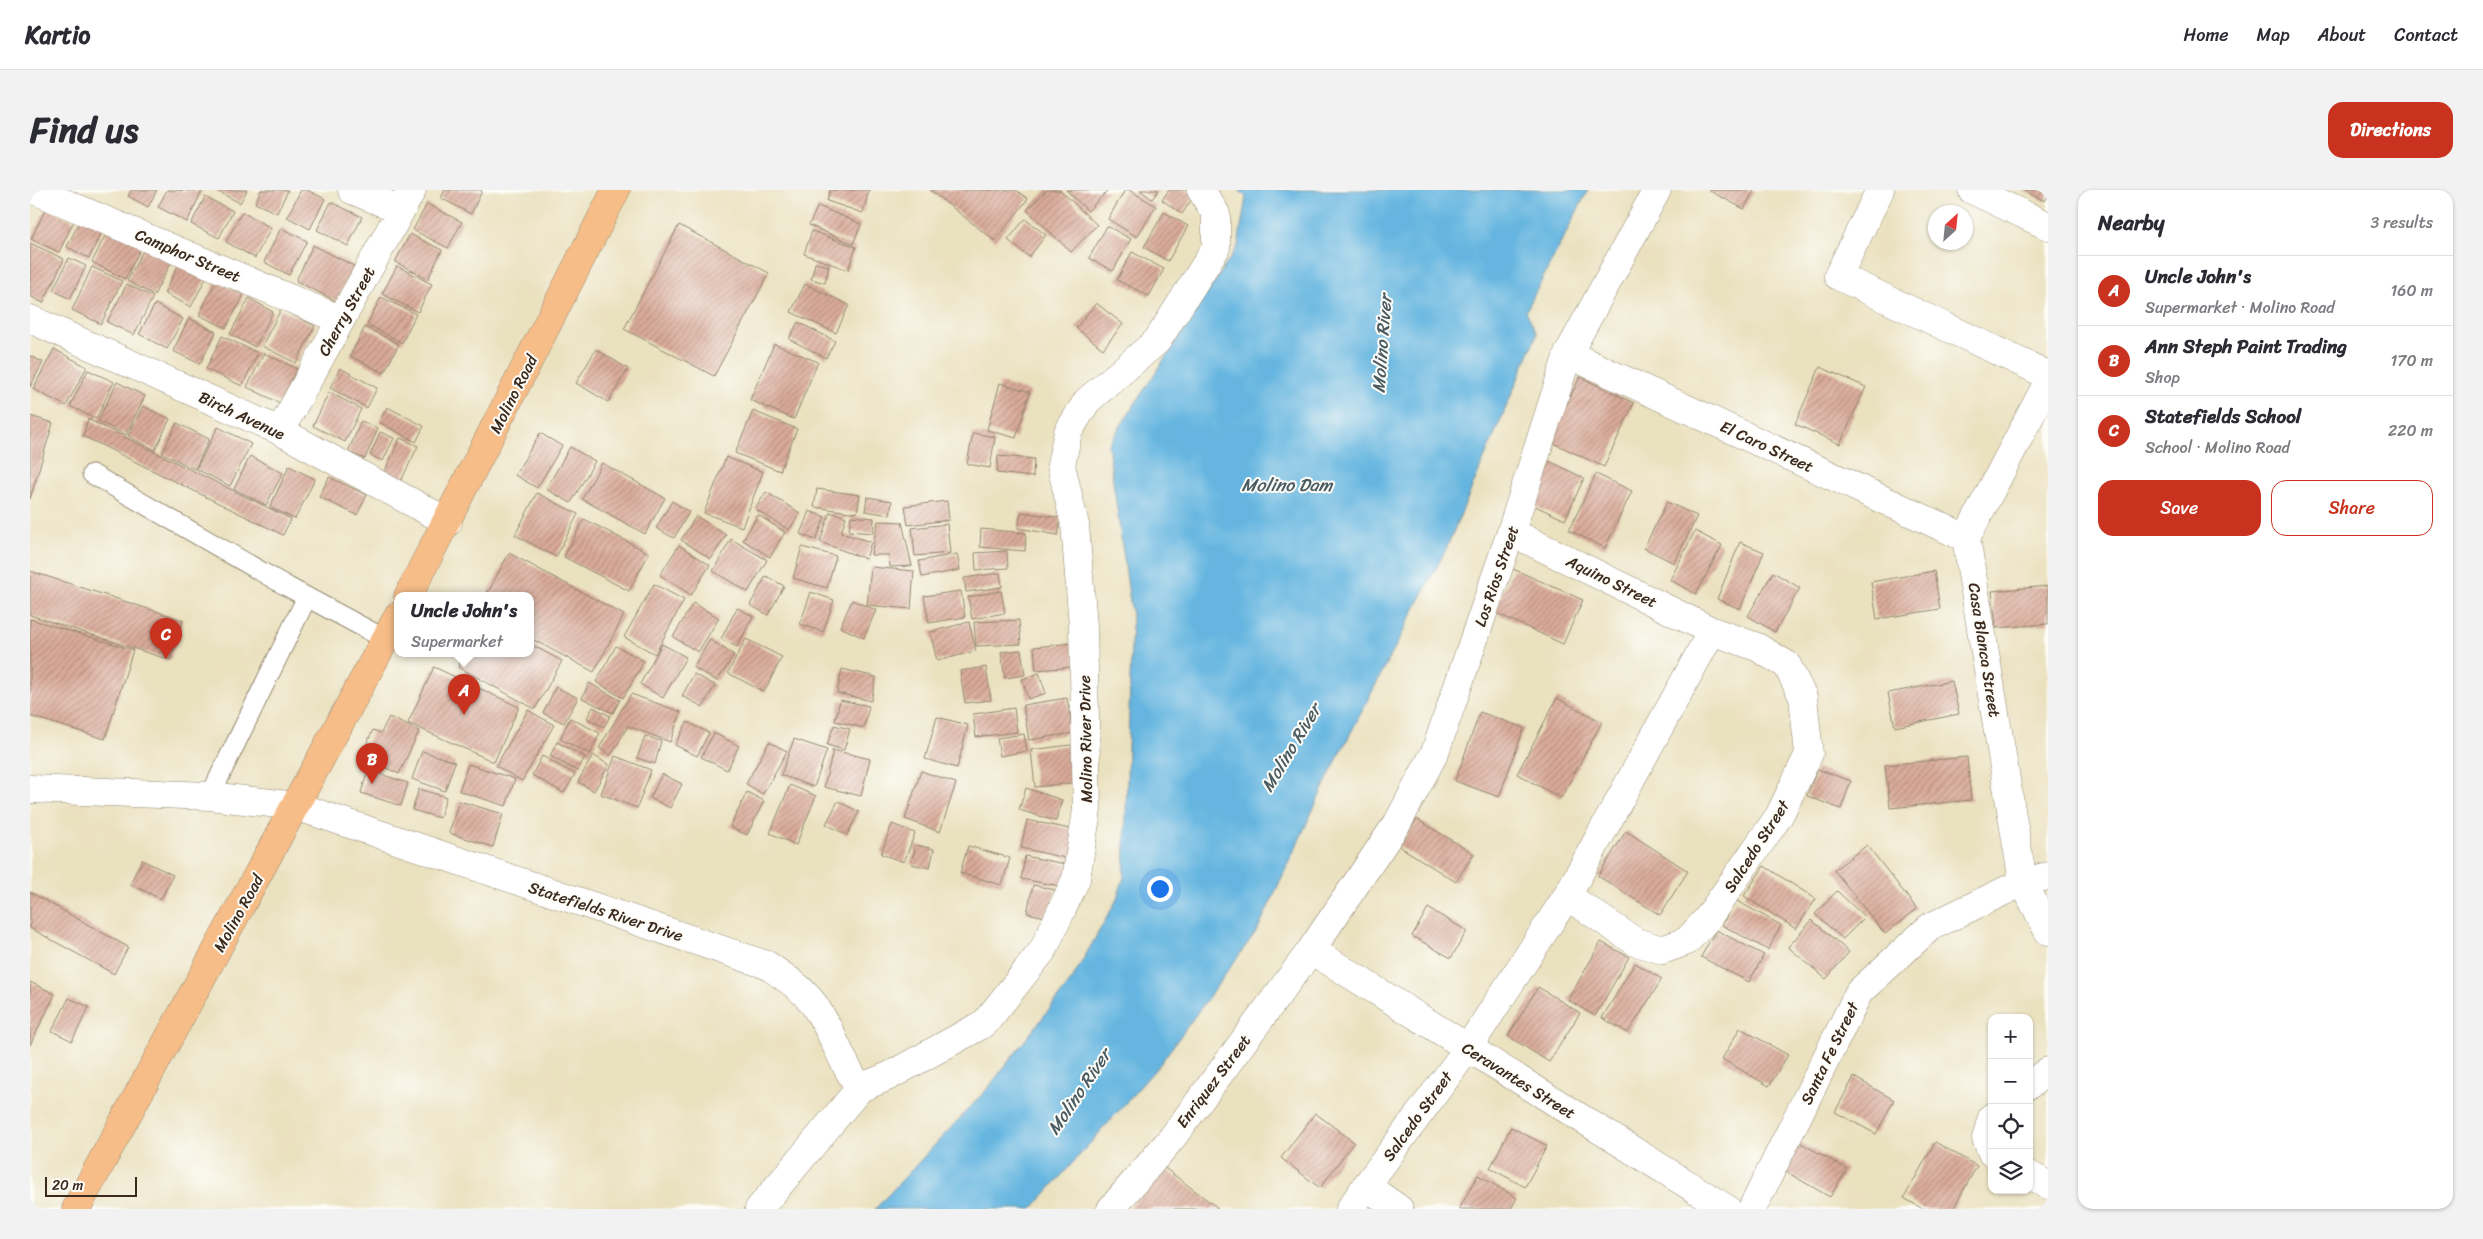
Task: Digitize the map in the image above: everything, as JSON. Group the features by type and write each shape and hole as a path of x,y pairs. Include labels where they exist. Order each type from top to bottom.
{"main road":[{"name":"Molino Road","path":"410,592 448,522 616,190"},
{"name":"Molino Road","path":"76,1209 392,627"}],"street":[{"name":"Camphor Street","path":"34,190 341,320"},
{"path":"352,190 406,200"},
{"name":"Molino River Drive","path":"759,1209 860,1088 890,1076 985,1023 1043,950 1076,879 1087,810 1083,626 1075,525 1061,465 1068,432 1087,401 1157,341 1216,248 1216,214 1201,190"},
{"name":"Los Rios Street","path":"1311,950 1398,822 1435,752 1511,532 1568,354 1657,190"},
{"path":"1880,190 1838,276 2048,375"},
{"path":"1972,190 2048,226"},
{"name":"Cherry Street","path":"280,431 406,200"},
{"name":"Birch Avenue","path":"30,319 280,431 448,522"},
{"name":"El Caro Street","path":"1568,354 1966,538"},
{"path":"1966,538 2048,382"},
{"name":"Aquino Street","path":"1511,532 1712,631"},
{"name":"Casa Blanca Street","path":"1966,538 2035,879 2048,931"},
{"name":"Salcedo Street","path":"1350,1209 1468,1048 1567,896 1712,631 1757,647 1787,665 1803,697 1809,754 1779,816 1707,919 1687,941 1662,950 1636,942 1567,896"},
{"name":"Statefields River Drive","path":"32,793 210,796 296,806 767,965 795,984 818,1010 846,1070 860,1088"},
{"name":"Santa Fe Street","path":"1752,1209 1859,992 1930,927 2035,879"},
{"name":"Ceravantes Street","path":"1311,950 1727,1209"},
{"name":"Enriquez Street","path":"1111,1209 1172,1138 1311,950"},
{"path":"2033,1082 2048,1071"},
{"path":"1988,1131 1986,1138 1988,1143"},
{"path":"2033,1177 2048,1186"},
{"path":"1366,1186 1399,1209"}],"lane":[{"path":"92,474 307,597 392,627"},
{"path":"210,796 307,597"}],"water":[{"name":"Molino Dam","path":"1239,190 1588,190 1526,311 1537,334 1446,549 1331,771 1258,929 1160,1064 1032,1209 875,1209 988,1088 1071,981 1116,901 1124,877 1132,616 1108,445 1238,246 1246,197"}],"building":[{"path":"131,190 157,190 148,207 128,196"},
{"path":"167,190 202,191 187,222 158,207"},
{"path":"215,190 247,190 240,203"},
{"path":"261,190 288,190 277,213 255,203"},
{"path":"301,190 307,190 325,199 310,229 287,217"},
{"path":"445,190 482,191 471,214 441,198"},
{"path":"830,190 869,190 863,213 827,201"},
{"path":"930,190 1016,190 1028,199 995,241"},
{"path":"1047,190 1060,190 1097,225 1071,252 1027,210"},
{"path":"1066,190 1108,190 1088,211"},
{"path":"1125,190 1129,190 1156,206 1137,237 1108,219"},
{"path":"1140,190 1159,190 1152,199"},
{"path":"1169,190 1197,191 1182,214 1162,200"},
{"path":"1708,190 1754,190 1744,209"},
{"path":"2022,190 2048,190 2048,196 2045,201"},
{"path":"205,197 233,211 219,238 191,224"},
{"path":"331,202 362,217 348,246 317,230"},
{"path":"427,204 462,222 448,248 413,230"},
{"path":"818,206 861,224 853,244 809,225"},
{"path":"46,208 74,221 59,252 31,239"},
{"path":"242,212 271,228 255,258 226,242"},
{"path":"1164,212 1188,226 1168,261 1144,247"},
{"path":"83,214 105,225 89,258 67,247"},
{"path":"1025,219 1046,235 1029,257 1008,240"},
{"path":"679,225 769,273 714,376 624,329"},
{"path":"1107,226 1131,239 1113,271 1089,258"},
{"path":"109,228 142,246 125,279 92,262"},
{"path":"281,228 307,241 289,275 264,262"},
{"path":"812,231 856,247 848,270 804,254"},
{"path":"410,234 442,250 428,279 395,262"},
{"path":"30,243 64,259 43,303 30,296"},
{"path":"147,243 174,257 154,295 127,281"},
{"path":"313,245 354,266 336,301 296,281"},
{"path":"1132,252 1164,269 1149,296 1117,280"},
{"path":"69,258 86,266 70,299 53,290"},
{"path":"180,262 207,276 191,307 164,293"},
{"path":"815,263 829,266 825,283 811,279"},
{"path":"397,266 432,284 418,312 382,294"},
{"path":"92,267 122,281 101,324 72,310"},
{"path":"216,281 244,295 226,328 199,315"},
{"path":"127,284 153,297 134,335 107,322"},
{"path":"805,284 849,305 836,333 791,312"},
{"path":"381,297 416,314 402,343 367,324"},
{"path":"249,298 273,312 255,347 230,334"},
{"path":"1096,303 1123,324 1103,349 1076,328"},
{"path":"155,304 183,319 167,349 139,334"},
{"path":"281,309 315,326 296,363 262,346"},
{"path":"189,318 216,332 200,364 173,351"},
{"path":"798,322 835,341 826,358 789,339"},
{"path":"365,327 399,344 384,373 350,356"},
{"path":"222,336 258,353 242,386 206,369"},
{"path":"774,344 818,362 794,419 750,400"},
{"path":"54,349 87,367 66,406 33,389"},
{"path":"596,349 628,369 608,402 576,383"},
{"path":"264,353 297,369 280,403 247,387"},
{"path":"30,356 43,362 30,387"},
{"path":"1820,367 1866,387 1840,444 1795,424"},
{"path":"340,368 377,388 367,408 330,388"},
{"path":"88,370 114,382 96,419 70,406"},
{"path":"1580,377 1634,403 1604,467 1549,441"},
{"path":"117,382 145,396 126,435 98,421"},
{"path":"1000,383 1030,392 1016,438 987,430"},
{"path":"329,392 361,409 345,442 313,426"},
{"path":"143,406 170,419 155,450 128,436"},
{"path":"387,407 424,426 416,442 379,422"},
{"path":"753,411 797,429 780,471 735,453"},
{"path":"30,416 53,423 30,499"},
{"path":"88,419 291,519 283,535 83,436"},
{"path":"361,421 378,428 365,459 348,452"},
{"path":"177,423 209,439 195,469 162,453"},
{"path":"218,427 251,444 230,486 196,469"},
{"path":"380,432 394,438 383,461 370,455"},
{"path":"540,433 562,446 537,488 515,475"},
{"path":"973,433 995,437 990,468 967,464"},
{"path":"400,438 418,446 401,481 384,473"},
{"path":"570,447 595,461 571,503 546,489"},
{"path":"250,456 283,473 266,505 234,489"},
{"path":"998,456 1034,459 1033,477 997,473"},
{"path":"726,457 763,472 742,527 704,513"},
{"path":"1549,461 1584,478 1565,520 1529,503"},
{"path":"602,463 665,498 645,534 582,499"},
{"path":"289,466 315,479 295,519 270,507"},
{"path":"1596,474 1632,491 1605,548 1569,530"},
{"path":"329,477 367,495 357,515 319,497"},
{"path":"817,489 860,495 857,513 814,507"},
{"path":"766,492 800,513 789,530 755,509"},
{"path":"537,493 578,514 556,557 515,535"},
{"path":"867,497 892,501 890,515 865,511"},
{"path":"672,501 689,512 674,538 656,528"},
{"path":"947,501 949,520 908,525 905,506"},
{"path":"1667,502 1697,516 1674,563 1644,548"},
{"path":"809,511 825,517 816,540 800,534"},
{"path":"830,512 846,517 841,533 871,542 866,559 820,542"},
{"path":"1021,512 1061,518 1058,535 1018,528"},
{"path":"758,515 785,532 770,557 743,540"},
{"path":"696,516 726,535 711,559 681,540"},
{"path":"851,516 874,518 873,533 849,531"},
{"path":"584,519 649,553 629,591 564,557"},
{"path":"878,521 902,522 912,566 890,567 889,555 871,555"},
{"path":"947,524 950,553 915,556 912,528"},
{"path":"981,529 1026,533 1025,551 980,547"},
{"path":"1695,531 1722,545 1696,594 1670,580"},
{"path":"731,539 767,560 748,592 713,571"},
{"path":"1740,542 1764,552 1740,609 1717,599"},
{"path":"679,545 710,565 691,595 660,575"},
{"path":"802,547 836,556 827,588 793,578"},
{"path":"1007,551 1008,568 976,570 975,553"},
{"path":"509,553 624,615 594,672 534,640 534,592 488,592"},
{"path":"957,554 960,570 922,577 919,561"},
{"path":"871,567 914,571 911,609 867,605"},
{"path":"1513,569 1583,600 1563,644 1494,612"},
{"path":"30,571 183,620 170,660 30,615"},
{"path":"1934,571 1940,609 1877,619 1871,582"},
{"path":"1773,572 1800,588 1775,632 1748,616"},
{"path":"1000,573 1002,587 966,592 964,578"},
{"path":"766,576 784,586 768,615 750,605"},
{"path":"654,584 684,600 655,654 624,637"},
{"path":"2048,586 2048,624 1996,628 1992,591"},
{"path":"961,591 965,617 929,623 924,596"},
{"path":"1001,591 1005,613 972,619 968,597"},
{"path":"811,592 834,600 823,632 800,624"},
{"path":"852,600 876,610 864,638 840,627"},
{"path":"693,603 719,618 698,652 673,637"},
{"path":"737,608 753,616 737,647 721,639"},
{"path":"30,619 133,650 105,739 30,716"},
{"path":"1019,620 1021,644 976,646 974,622"},
{"path":"969,622 976,651 937,661 930,632"},
{"path":"746,639 782,657 764,692 728,673"},
{"path":"710,640 734,655 717,681 693,667"},
{"path":"1073,643 1075,667 1036,670 1034,647"},
{"path":"662,644 686,657 663,698 640,684"},
{"path":"534,646 562,661 535,709 458,667 463,657 534,657"},
{"path":"616,646 644,661 623,698 596,682"},
{"path":"1021,650 1025,675 1005,678 1001,652"},
{"path":"434,667 519,707 494,762 408,723"},
{"path":"986,667 991,700 965,703 960,671"},
{"path":"842,669 876,677 871,701 837,693"},
{"path":"1039,673 1046,693 1028,699 1022,679"},
{"path":"694,674 715,685 703,707 682,696"},
{"path":"1952,681 1959,714 1895,727 1888,693"},
{"path":"589,683 620,700 613,713 582,698"},
{"path":"556,687 578,698 564,723 543,713"},
{"path":"631,694 681,712 670,742 628,726 611,755 599,748"},
{"path":"1067,698 1073,733 1029,740 1023,705"},
{"path":"1557,698 1602,722 1561,798 1517,774"},
{"path":"840,700 869,706 864,728 835,721"},
{"path":"593,707 610,716 604,727 587,718"},
{"path":"1014,708 1017,732 976,737 973,714"},
{"path":"528,710 554,725 522,781 496,766"},
{"path":"1480,712 1524,728 1499,797 1455,781"},
{"path":"389,717 419,731 399,774 361,756 373,730 381,733"},
{"path":"937,717 968,725 957,768 925,759"},
{"path":"570,718 600,733 590,754 560,739"},
{"path":"687,722 709,733 697,756 675,745"},
{"path":"834,725 850,729 844,750 827,745"},
{"path":"714,733 739,746 727,770 701,757"},
{"path":"1024,734 1027,751 1000,756 997,738"},
{"path":"645,736 661,741 655,764 637,758"},
{"path":"794,739 827,750 814,787 781,775"},
{"path":"557,742 585,757 577,771 550,756"},
{"path":"769,742 787,751 763,794 746,784"},
{"path":"1086,743 1090,781 1035,787 1031,750"},
{"path":"833,750 870,759 861,796 824,787"},
{"path":"422,751 455,762 445,791 412,779"},
{"path":"593,755 609,765 594,791 578,782"},
{"path":"542,756 575,774 564,793 532,775"},
{"path":"615,756 651,770 637,808 601,794"},
{"path":"1967,757 1971,800 1890,808 1885,765"},
{"path":"468,764 515,779 506,806 459,791"},
{"path":"1817,769 1851,781 1841,809 1807,796"},
{"path":"368,770 408,783 401,806 361,793"},
{"path":"921,771 956,783 940,832 905,819"},
{"path":"662,774 682,784 670,808 650,798"},
{"path":"790,785 816,796 796,845 770,833"},
{"path":"1026,788 1062,800 1056,821 1019,810"},
{"path":"419,789 446,797 440,818 412,810"},
{"path":"747,792 764,801 747,835 730,827"},
{"path":"459,801 503,814 493,847 449,833"},
{"path":"838,801 859,812 847,835 826,824"},
{"path":"1417,819 1474,854 1456,882 1399,846"},
{"path":"1027,820 1080,831 1074,860 1021,848"},
{"path":"892,824 915,833 904,862 881,854"},
{"path":"1626,831 1688,871 1660,915 1598,876"},
{"path":"916,845 934,849 930,868 911,864"},
{"path":"1867,845 1917,909 1885,934 1834,870"},
{"path":"968,846 1010,858 1002,885 960,873"},
{"path":"1025,856 1070,865 1066,887 1021,879"},
{"path":"142,860 173,875 161,899 130,884"},
{"path":"1764,866 1816,899 1796,929 1744,896"},
{"path":"1033,885 1055,890 1050,918 1027,913"},
{"path":"1837,891 1865,917 1843,939 1815,914"},
{"path":"30,892 128,947 114,974 30,928"},
{"path":"1735,900 1781,925 1768,950 1722,925"},
{"path":"1428,908 1467,931 1451,958 1412,936"},
{"path":"1812,920 1849,952 1826,979 1788,947"},
{"path":"1716,930 1764,955 1749,982 1701,957"},
{"path":"1601,942 1629,957 1595,1016 1568,1000"},
{"path":"1635,963 1662,979 1628,1033 1602,1018"},
{"path":"30,982 55,994 30,1045"},
{"path":"1538,987 1580,1013 1549,1062 1508,1036"},
{"path":"69,998 89,1007 72,1041 52,1031"},
{"path":"1740,1028 1788,1055 1769,1086 1722,1059"},
{"path":"1854,1077 1894,1100 1876,1134 1835,1112"},
{"path":"1315,1113 1354,1142 1320,1188 1281,1158"},
{"path":"1511,1127 1547,1146 1525,1187 1490,1168"},
{"path":"1799,1142 1847,1169 1830,1197 1783,1170"},
{"path":"1935,1142 1977,1166 1953,1209 1923,1209 1904,1198"},
{"path":"1162,1166 1218,1208 1129,1209"},
{"path":"1478,1175 1517,1198 1511,1209 1459,1209"}],"place":[{"name":"Statefields School","path":"166,659"},
{"name":"Uncle John's","path":"464,715"},
{"name":"Ann Steph Paint Trading","path":"372,784"}],"water label":[{"name":"Molino River","path":"1382,344"},
{"name":"Molino River","path":"1291,748"},
{"name":"Molino River","path":"1079,1092"}]}
